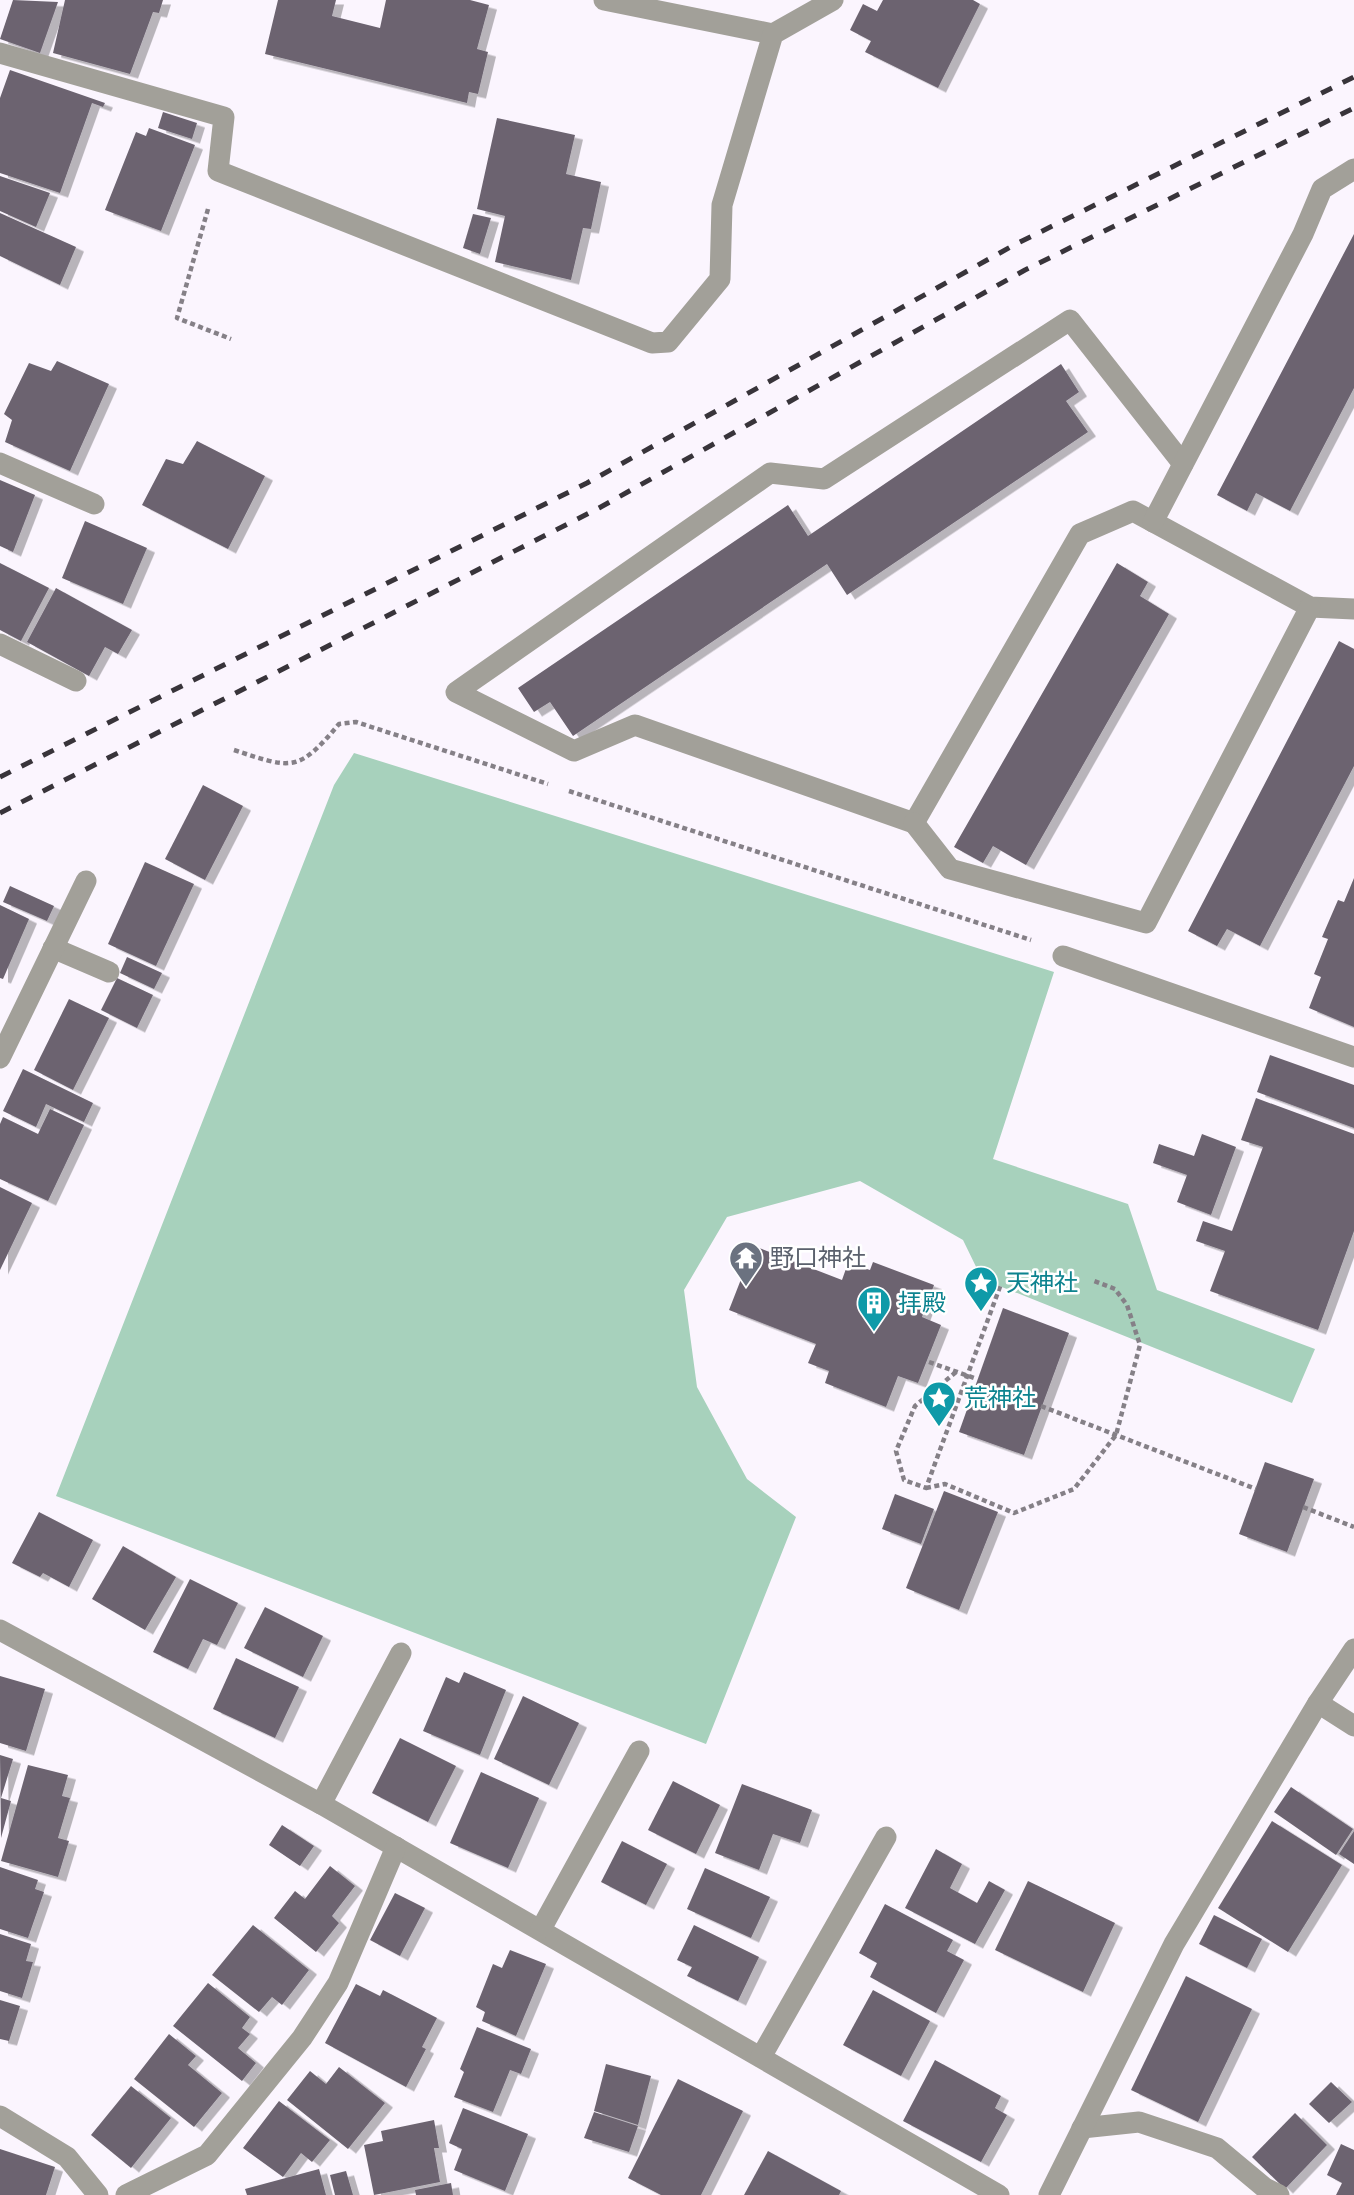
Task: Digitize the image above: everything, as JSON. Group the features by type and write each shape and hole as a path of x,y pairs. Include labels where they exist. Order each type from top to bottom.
{"street":[{"path":"604,0 774,34 833,0"},
{"path":"0,53 224,117 218,171 652,342 668,341 720,279 722,205 774,34"},
{"path":"1153,522 1303,234 1322,189 1354,169"},
{"path":"1183,464 1070,320 824,479 770,473 456,692 575,751 635,725 914,823 950,869 1146,923 1310,607"},
{"path":"0,463 94,504"},
{"path":"914,823 1080,534 1133,511 1310,607 1354,609"},
{"path":"0,644 76,681"},
{"path":"0,1058 86,881"},
{"path":"53,948 109,972"},
{"path":"1063,956 1354,1057"},
{"path":"0,1630 321,1804 999,2195"},
{"path":"1049,2195 1174,1944 1318,1703 1354,1649"},
{"path":"321,1804 401,1653"},
{"path":"1318,1703 1354,1727"},
{"path":"541,1929 639,1751"},
{"path":"761,2057 886,1837"},
{"path":"126,2195 208,2155 302,2038 338,1983 397,1847"},
{"path":"0,2116 66,2157 98,2195"},
{"path":"1082,2128 1139,2122 1217,2148 1265,2188 1279,2195"}],"path":[{"path":"218,171 177,318 231,339"},
{"path":"234,750 279,765 295,763 310,758 340,724 356,722 1048,946 1063,956"},
{"path":"956,1372 915,1406 896,1451 904,1480 926,1488 945,1485 1014,1513 1074,1489 1116,1435 1140,1345 1127,1305 1115,1289 1094,1281"},
{"path":"926,1488 1000,1284"},
{"path":"929,1362 977,1379"},
{"path":"1041,1406 1256,1489"},
{"path":"1303,1507 1354,1527"}],"green space":[{"path":"354,753 1054,972 993,1159 1128,1204 1157,1290 1315,1349 1292,1403 982,1279 963,1240 860,1181 727,1217 684,1290 697,1387 747,1479 796,1517 706,1744 56,1496 334,785"}],"building":[{"path":"13,0 58,2 40,53 0,39"},
{"path":"65,0 163,0 159,13 153,12 130,74 53,53"},
{"path":"278,0 336,0 332,16 380,28 386,0 470,0 489,5 477,49 488,52 478,94 469,92 467,103 265,54"},
{"path":"883,0 973,0 980,4 938,88 865,52 871,41 850,30 863,4 877,11"},
{"path":"10,70 105,103 103,107 92,103 60,193 0,173 0,98"},
{"path":"163,112 197,123 192,139 158,128"},
{"path":"497,118 575,135 566,174 601,182 591,229 583,228 571,280 495,262 505,216 477,209"},
{"path":"149,128 195,145 161,231 105,210 136,132 146,136"},
{"path":"0,176 50,193 36,227 0,211"},
{"path":"0,213 76,247 60,285 0,256"},
{"path":"473,214 491,218 480,254 463,248"},
{"path":"1354,234 1354,388 1290,511 1256,493 1247,511 1217,495"},
{"path":"57,361 109,384 70,471 5,442 12,420 4,414 29,363 51,371"},
{"path":"1061,364 1079,392 1066,401 1088,432 847,595 827,564 573,736 550,702 534,712 518,688 788,505 808,536"},
{"path":"197,441 265,476 228,549 142,505 166,459 183,464"},
{"path":"0,480 35,495 13,552 0,546"},
{"path":"85,521 147,548 123,604 62,578"},
{"path":"0,563 49,588 21,641 0,630"},
{"path":"1117,563 1148,582 1140,596 1169,614 1026,865 993,846 983,863 954,847"},
{"path":"56,588 132,630 118,654 105,647 89,676 27,642"},
{"path":"1339,641 1354,649 1354,766 1260,946 1227,929 1217,946 1188,931"},
{"path":"203,785 243,806 205,880 165,859"},
{"path":"145,862 194,884 156,966 108,944"},
{"path":"1354,878 1354,1027 1309,1008 1321,977 1314,974 1328,939 1322,937 1338,900 1344,902"},
{"path":"10,886 54,906 47,921 3,902"},
{"path":"0,905 29,919 3,979 0,978"},
{"path":"127,957 162,973 154,989 120,973"},
{"path":"117,978 153,995 137,1028 101,1010"},
{"path":"69,999 109,1018 73,1090 34,1070"},
{"path":"1270,1055 1354,1085 1354,1128 1257,1092"},
{"path":"23,1069 93,1103 84,1122 46,1104 36,1127 3,1111"},
{"path":"1256,1098 1354,1134 1354,1231 1318,1330 1210,1291 1225,1251 1196,1241 1203,1221 1232,1231 1263,1147 1241,1140"},
{"path":"50,1109 84,1125 48,1201 0,1179 0,1124 3,1117 38,1134"},
{"path":"1202,1134 1236,1147 1211,1215 1177,1202 1187,1175 1153,1163 1159,1144 1194,1156"},
{"path":"0,1187 32,1203 0,1270"},
{"name":"拝殿","path":"754,1246 842,1280 848,1263 870,1270 873,1262 934,1285 922,1317 941,1325 918,1383 898,1376 886,1407 825,1383 829,1371 808,1363 816,1344 729,1310"},
{"path":"1003,1308 1069,1333 1024,1455 959,1432"},
{"path":"1265,1462 1314,1479 1287,1552 1239,1534"},
{"path":"944,1491 998,1512 959,1610 906,1588"},
{"path":"895,1494 934,1509 921,1544 882,1529"},
{"path":"39,1512 93,1540 69,1587 43,1573 40,1577 12,1563"},
{"path":"123,1546 176,1577 145,1630 92,1599"},
{"path":"190,1579 238,1603 217,1645 203,1639 188,1669 153,1652"},
{"path":"265,1607 323,1636 303,1677 244,1648"},
{"path":"236,1658 299,1687 275,1738 213,1709"},
{"path":"464,1672 506,1690 480,1755 423,1731 446,1677 459,1683"},
{"path":"0,1676 45,1689 26,1751 0,1743"},
{"path":"523,1696 579,1723 549,1785 494,1759"},
{"path":"400,1738 456,1766 428,1822 372,1793"},
{"path":"0,1755 13,1759 1,1798 11,1801 1,1838"},
{"path":"28,1765 68,1775 62,1796 70,1798 58,1838 69,1841 58,1877 1,1861"},
{"path":"481,1772 539,1798 508,1868 450,1843"},
{"path":"673,1781 720,1805 696,1854 648,1830"},
{"path":"742,1784 812,1810 800,1843 773,1834 759,1870 715,1853"},
{"path":"1291,1787 1353,1829 1336,1855 1274,1812"},
{"path":"1272,1821 1342,1865 1288,1952 1218,1908"},
{"path":"282,1825 314,1846 300,1866 269,1845"},
{"path":"1354,1831 1354,1864 1339,1854"},
{"path":"622,1841 667,1864 646,1905 601,1882"},
{"path":"936,1849 962,1864 950,1888 977,1903 989,1881 1005,1890 975,1944 905,1908"},
{"path":"330,1866 355,1886 332,1916 339,1923 316,1952 274,1918 295,1891 305,1899"},
{"path":"0,1867 38,1880 35,1889 44,1892 28,1938 0,1929"},
{"path":"705,1868 770,1897 751,1938 687,1909"},
{"path":"1028,1881 1115,1923 1083,1992 995,1950"},
{"path":"395,1893 425,1908 400,1956 370,1940"},
{"path":"885,1904 953,1940 947,1951 964,1960 936,2013 870,1977 877,1963 859,1953"},
{"path":"1214,1915 1262,1939 1247,1968 1199,1944"},
{"path":"253,1925 309,1970 282,2005 272,1997 259,2012 212,1975"},
{"path":"694,1925 759,1957 738,2001 687,1976 692,1967 677,1960"},
{"path":"0,1934 31,1944 26,1961 33,1962 22,1998 0,1991"},
{"path":"510,1950 546,1964 516,2036 482,2021 485,2012 476,2007 493,1964 502,1968"},
{"path":"1186,1976 1252,2009 1198,2122 1131,2090"},
{"path":"208,1983 250,2017 242,2028 250,2034 238,2048 256,2063 242,2081 173,2026"},
{"path":"356,1984 380,1996 383,1990 437,2018 422,2047 426,2049 406,2087 325,2043"},
{"path":"873,1990 930,2021 901,2076 843,2045"},
{"path":"0,2000 20,2006 9,2041 0,2039"},
{"path":"477,2027 531,2049 521,2074 510,2070 493,2112 454,2097 464,2072 460,2069"},
{"path":"169,2034 196,2056 188,2065 222,2093 194,2127 134,2079"},
{"path":"935,2060 1001,2096 995,2108 1007,2115 981,2162 903,2121"},
{"path":"606,2064 651,2076 638,2125 594,2111"},
{"path":"339,2067 385,2103 348,2149 287,2100 310,2071 326,2084"},
{"path":"678,2079 743,2111 701,2195 661,2195 628,2178"},
{"path":"1331,2082 1352,2102 1329,2123 1309,2104"},
{"path":"131,2086 171,2118 131,2168 91,2135"},
{"path":"279,2101 330,2140 312,2162 301,2153 283,2177 243,2148"},
{"path":"463,2108 528,2134 505,2191 454,2170 462,2149 449,2143"},
{"path":"594,2112 638,2126 629,2152 584,2138"},
{"path":"1295,2113 1327,2145 1285,2189 1252,2157"},
{"path":"434,2120 439,2148 434,2148 440,2182 374,2195 364,2145 383,2141 381,2131"},
{"path":"1341,2144 1354,2150 1354,2195 1336,2195 1342,2183 1327,2175"},
{"path":"0,2149 55,2167 46,2195 0,2195"},
{"path":"768,2151 841,2191 839,2195 744,2195"},
{"path":"319,2169 326,2195 247,2195 245,2189"},
{"path":"346,2171 353,2195 335,2195 330,2175"},
{"path":"451,2183 453,2195 416,2195 415,2190"}],"railway":[{"path":"0,777 587,483 1014,245 1354,77"},
{"path":"0,813 599,508 1025,270 1354,108"}],"place":[{"name":"野口神社","path":"746,1288"},
{"name":"天神社","path":"981,1313"},
{"name":"拝殿","path":"874,1333"},
{"name":"荒神社","path":"939,1428"}]}
